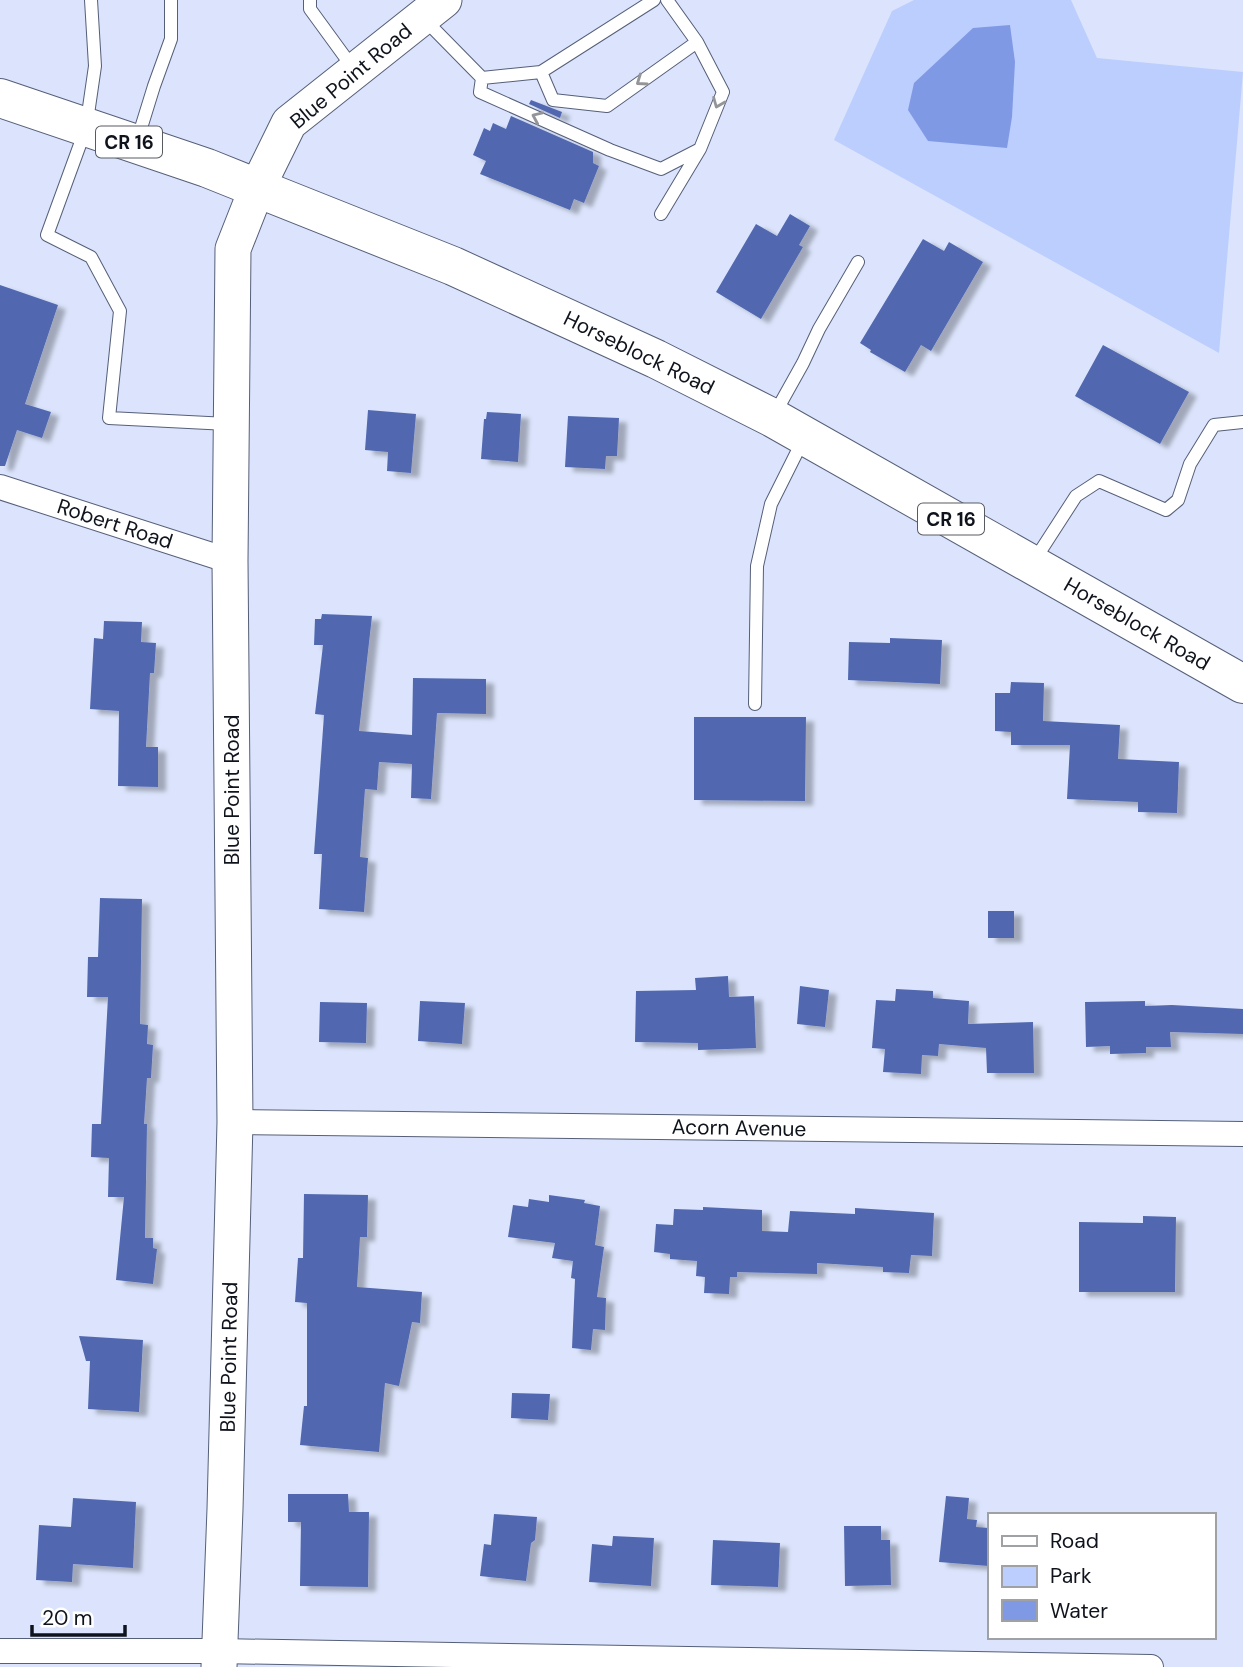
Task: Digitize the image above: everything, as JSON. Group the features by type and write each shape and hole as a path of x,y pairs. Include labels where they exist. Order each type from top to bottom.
{"main road":[{"name":"Horseblock Road","path":"0,98 257,188 453,266 656,359 789,427 1243,684"}],"street":[{"name":"Blue Point Road","path":"219,1659 234,1122 230,561 233,249 257,188 289,123 433,8"},
{"name":"Robert Road","path":"0,487 230,561"},
{"name":"Acorn Avenue","path":"234,1122 1243,1134"},
{"path":"0,1651 219,1659 1151,1667"}],"lane":[{"path":"91,0 95,66 86,128 47,235 91,257 120,311 110,418 232,424"},
{"path":"136,144 153,86 171,39 171,0"},
{"path":"310,0 310,9 355,71"},
{"path":"482,78 541,72 654,0"},
{"path":"661,214 700,149 723,92 697,42 667,0"},
{"path":"433,8 482,78 480,92 610,150 661,169 700,149"},
{"path":"541,72 553,100 607,106 697,42"},
{"path":"755,704 757,566 803,363 819,329 858,262"},
{"path":"1032,564 1076,496 1098,481 1166,510 1178,500 1189,464 1214,425 1243,422"}],"green space":[{"path":"914,0 1071,0 1097,58 1243,72 1219,353 834,140 892,11"}],"water":[{"path":"1010,25 1015,62 1012,117 1007,148 928,141 908,110 914,83 973,28"}],"building":[{"path":"531,100 562,112 560,118 529,104"},
{"path":"511,116 593,152 593,163 599,166 584,203 574,199 570,210 480,174 486,161 473,155 484,128 490,131 493,123 506,129"},
{"path":"790,214 810,226 799,245 803,247 761,319 716,292 756,224 777,236"},
{"path":"923,239 944,251 949,242 983,262 931,351 921,345 905,372 870,352 871,350 860,343"},
{"path":"0,285 58,305 25,404 51,412 42,438 17,430 5,466 0,466"},
{"path":"1103,345 1189,392 1160,444 1075,396"},
{"path":"368,410 416,414 411,473 387,471 388,452 365,450"},
{"path":"487,412 521,414 518,462 481,459"},
{"path":"568,416 619,418 617,456 606,456 605,469 565,467"},
{"path":"322,614 372,616 359,731 412,735 413,678 486,679 486,714 437,713 431,799 411,798 412,764 379,762 377,790 365,789 360,857 368,858 364,912 319,909 322,854 314,854 324,715 315,714 323,645 314,645 315,619 321,619"},
{"path":"104,621 142,622 141,642 156,643 154,673 150,673 146,747 158,747 158,787 118,786 119,711 90,709 94,638 103,639"},
{"path":"890,638 942,640 940,684 848,680 849,642 890,643"},
{"path":"1011,682 1044,683 1043,721 1120,725 1118,759 1179,762 1177,813 1138,812 1138,802 1067,799 1070,745 1011,745 1011,732 995,731 995,693 1010,693"},
{"path":"694,717 806,717 805,801 694,800"},
{"path":"100,898 142,899 140,1024 148,1025 147,1044 153,1045 151,1078 147,1078 144,1124 147,1124 145,1238 153,1238 153,1248 157,1249 153,1284 116,1280 124,1197 108,1197 109,1158 91,1157 92,1124 101,1124 108,997 87,997 88,957 98,957"},
{"path":"988,911 1014,911 1014,938 988,938"},
{"path":"728,976 729,997 754,996 756,1048 698,1050 698,1043 635,1042 636,991 696,990 695,978"},
{"path":"800,986 829,990 825,1027 797,1024"},
{"path":"896,989 933,991 933,998 969,1001 968,1024 1033,1022 1034,1073 987,1073 986,1048 939,1044 938,1056 922,1055 921,1074 883,1072 885,1049 872,1048 876,1000 895,1001"},
{"path":"420,1001 465,1003 462,1044 418,1041"},
{"path":"1145,1001 1145,1006 1243,1009 1243,1034 1170,1032 1171,1047 1146,1047 1146,1053 1110,1054 1110,1046 1086,1047 1085,1002"},
{"path":"320,1002 367,1003 366,1043 319,1042"},
{"path":"304,1194 368,1195 367,1237 360,1237 357,1287 422,1292 420,1323 412,1322 399,1386 385,1383 379,1452 300,1445 304,1406 307,1406 307,1303 295,1302 298,1258 303,1258"},
{"path":"549,1195 585,1200 584,1203 600,1206 595,1245 604,1247 597,1297 606,1298 605,1330 593,1329 591,1350 572,1348 575,1279 571,1278 573,1261 552,1258 555,1243 508,1237 513,1205 528,1207 529,1199 549,1202"},
{"path":"703,1207 762,1210 762,1231 788,1232 790,1211 855,1214 855,1208 934,1213 932,1256 911,1255 909,1273 883,1272 883,1267 817,1263 817,1274 737,1272 737,1277 730,1277 729,1294 704,1293 705,1277 696,1276 697,1261 670,1259 670,1254 654,1252 656,1224 673,1225 674,1209 703,1210"},
{"path":"1143,1216 1176,1217 1175,1292 1079,1292 1079,1222 1143,1223"},
{"path":"79,1336 143,1340 139,1412 88,1409 90,1361 86,1361"},
{"path":"512,1393 550,1394 548,1420 511,1418"},
{"path":"288,1494 348,1494 349,1512 369,1512 368,1587 300,1586 301,1522 288,1522"},
{"path":"946,1496 969,1498 967,1519 977,1520 976,1527 988,1528 988,1566 939,1562"},
{"path":"73,1498 136,1502 133,1568 73,1564 72,1582 36,1580 39,1525 71,1527"},
{"path":"494,1514 537,1517 526,1581 480,1576 484,1544 491,1545"},
{"path":"844,1526 881,1526 881,1540 890,1540 891,1585 845,1586"},
{"path":"613,1536 654,1538 651,1586 589,1582 592,1544 612,1546"},
{"path":"713,1540 780,1543 778,1587 711,1585"}]}
